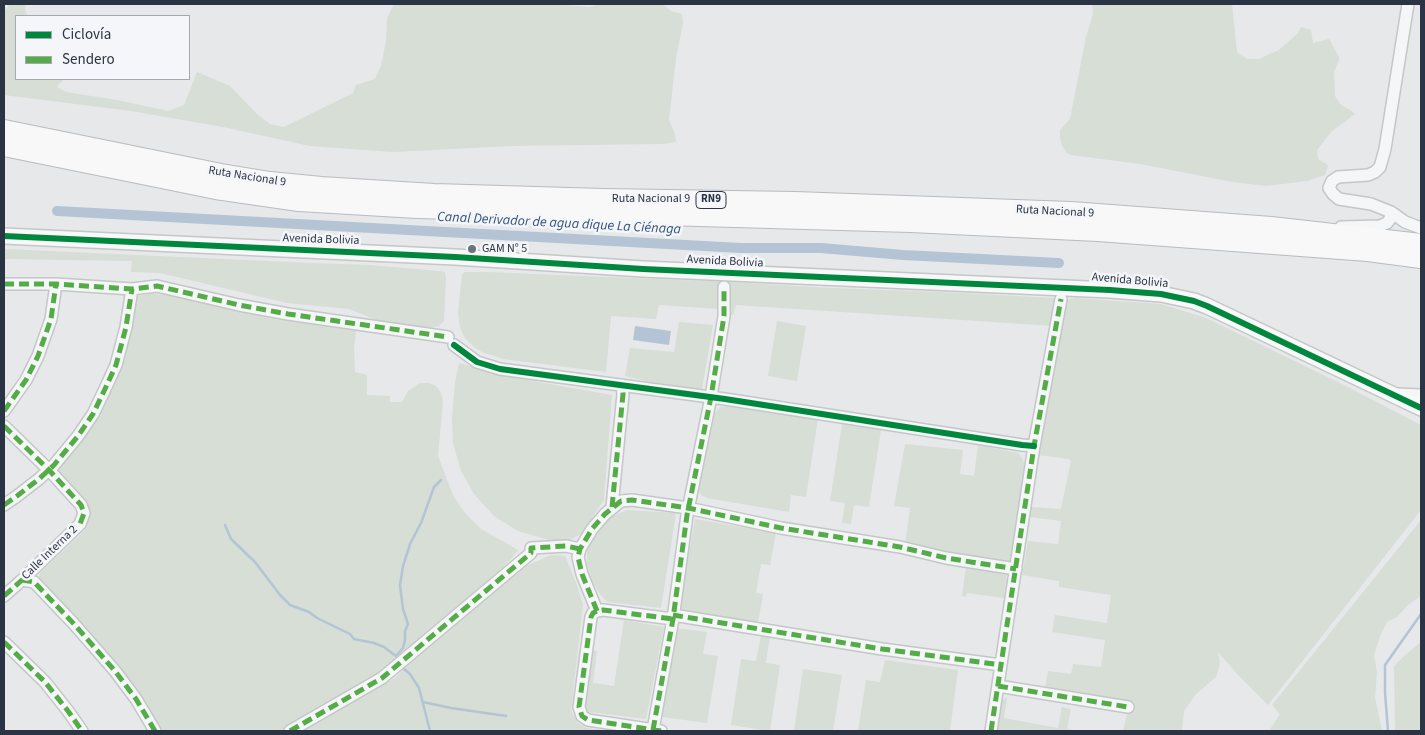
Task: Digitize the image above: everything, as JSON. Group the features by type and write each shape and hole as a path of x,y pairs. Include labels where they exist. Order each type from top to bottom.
{"highway":[{"name":"Ruta Nacional 9","path":"4,130 221,174 270,182 370,191 603,199 795,202 1071,212 1271,227 1421,244"},
{"name":"Ruta Nacional 9","path":"4,146 216,189 300,201 417,208 911,222 1098,231 1368,252 1421,258"}],"street":[{"path":"1408,4 1385,149 1380,167 1375,172 1368,174 1338,177 1332,181 1329,188 1339,199 1371,204 1391,212 1405,222 1421,228"},
{"path":"4,121 30,135"},
{"path":"1271,227 1380,226 1387,223 1391,212"},
{"name":"Avenida Bolivia","path":"4,236 314,252 393,254 652,270 1147,292 1201,303 1421,408"},
{"path":"4,284 56,284 132,288 157,286 239,306 390,328 451,341 477,362 500,369 711,397 1022,446 1034,446"},
{"path":"4,411 26,380 38,356 50,319 56,284"},
{"path":"724,287 724,316 711,397 688,508 673,617 657,730 597,722 582,716 579,707 591,617 593,613 603,610 673,617 1001,665"},
{"path":"4,504 49,470 78,436 93,414 116,365 132,288"},
{"path":"991,731 1034,446 1061,298"},
{"path":"612,507 623,394 622,385"},
{"path":"1395,394 1421,395"},
{"path":"4,426 49,470"},
{"name":"Calle Interna 2","path":"4,596 80,524 84,513 81,504 49,470"},
{"path":"597,611 582,574 578,557 580,549 598,522 612,507 621,501 632,500 688,508 781,528 900,547 946,558 1016,569"},
{"path":"290,731 382,678 531,553 531,548 566,546 580,549"},
{"path":"22,580 34,582 74,624 115,671 136,699 155,731"},
{"path":"4,642 45,682 82,731"},
{"path":"998,686 1128,706"}],"shaded area":[{"path":"10,4 26,4 27,15 15,15 15,80 63,80 57,87 66,92 168,111 184,105 197,72 230,86 257,114 270,124 284,127 353,93 356,85 375,79 381,66 386,41 387,18 394,4 564,4 590,7 598,4 663,4 671,11 682,14 683,23 676,58 669,120 676,142 663,144 511,146 393,152 310,146 223,127 131,111 4,95 4,11"},
{"path":"1092,4 1232,4 1237,52 1247,59 1259,59 1279,50 1298,33 1301,27 1311,30 1313,43 1329,39 1339,57 1334,72 1335,96 1341,105 1355,114 1332,131 1317,150 1318,159 1328,165 1325,175 1307,181 1266,186 1067,153 1062,146 1060,130 1070,119 1086,37 1093,14"},
{"path":"4,249 368,265 441,271 445,272 446,278 444,321 439,326 431,328 384,323 349,309 287,303 160,273 131,272 132,261 4,259"},
{"path":"465,272 942,292 1054,298 1056,303 1053,326 736,305 733,315 727,315 719,309 659,305 656,319 611,316 606,372 503,359 475,348 465,338 460,328 458,313 462,275"},
{"path":"150,294 177,295 274,319 356,331 354,349 355,372 367,375 367,395 390,396 390,402 402,402 408,391 420,383 429,383 436,386 441,393 443,402 438,456 453,495 465,513 481,529 518,550 499,571 378,675 280,731 161,731 127,677 89,632 38,582 40,573 85,530 86,502 58,471 90,426 133,297"},
{"path":"1075,298 1161,304 1206,318 1342,384 1421,425 1421,510 1268,705 1218,652 1220,664 1216,677 1196,694 1184,711 1182,731 1123,731 1128,712 1133,712 1134,702 1045,688 1048,671 1071,674 1073,664 1101,667 1105,640 1052,632 1055,615 1107,623 1111,595 1059,587 1059,581 1022,575 1028,541 1058,544 1061,521 1030,517 1031,507 1061,509 1071,461 1069,459 1038,455 1066,300"},
{"path":"777,321 806,326 797,381 768,376"},
{"path":"679,322 713,325 702,389 654,383 625,376 630,348 674,352"},
{"path":"459,363 516,378 612,395 604,500 581,534 570,540 556,542 518,531 494,516 474,494 461,471 453,443 452,419 455,382"},
{"path":"727,406 818,418 806,497 791,495 789,512 707,498 701,495 699,489 715,413 720,407"},
{"path":"842,424 881,430 869,507 854,505 851,524 842,523 845,503 830,501"},
{"path":"905,444 963,450 960,474 974,476 978,445 1018,453 1026,468 1010,564 1005,566 905,544 910,508 894,506"},
{"path":"627,510 676,513 661,608 607,602 592,581 587,564 587,550 592,538 611,517"},
{"path":"695,519 776,533 770,565 761,564 756,593 763,594 758,623 679,609"},
{"path":"1421,520 1421,596 1409,604 1397,617 1387,622 1374,655 1377,672 1375,697 1382,731 1269,731 1280,714 1272,705"},
{"path":"551,555 565,556 583,605 571,711 578,723 587,728 613,731 299,731 395,678 411,661 524,567"},
{"path":"966,567 1007,572 1004,598 967,593 966,597 962,596"},
{"path":"624,620 664,627 646,719 589,712 583,705 590,650 597,651 593,683 614,686"},
{"path":"676,628 707,632 703,654 718,656 707,723 662,717"},
{"path":"761,635 770,636 766,663 780,665 770,731 731,725 741,659 756,661"},
{"path":"1421,642 1421,731 1395,731 1394,666"},
{"path":"885,660 958,670 950,731 858,731 866,680 880,682"},
{"path":"803,669 842,675 833,731 794,731"},
{"path":"1007,697 1004,718 1058,728 1062,707 1071,709 1067,729 1077,731 997,731 1001,701"}],"water":[{"path":"635,326 671,331 669,345 633,340"}],"waterway":[{"name":"Canal Derivador de agua dique La Ciénaga","path":"57,211 741,248 821,248 903,255 1059,263"},
{"path":"225,525 231,539 255,562 290,605 309,612 317,618 350,634 354,639 384,647 396,656 403,648 405,631 408,624 403,609 400,585 403,566 410,544 421,523 434,487 441,480"},
{"path":"1388,731 1385,665 1421,614"},
{"path":"404,669 410,674 419,688 430,731"},
{"path":"423,702 506,716"}],"marked path":[{"path":"4,284 56,284 132,289 157,286 288,314 448,337"},
{"path":"4,411 26,380 38,356 51,319 56,284"},
{"path":"653,730 673,619 687,515 711,397 724,316 724,287"},
{"path":"4,505 39,479 54,465 93,414 116,365 126,327 132,289"},
{"path":"991,731 1034,446 1061,299"},
{"path":"612,507 623,394 622,385"},
{"path":"4,426 49,470 81,505 84,513 80,524 4,596"},
{"path":"597,611 582,574 578,557 580,549 592,529 605,514 621,501 632,500 688,508 781,528 900,547 946,558 1016,569"},
{"path":"290,731 382,678 531,553 531,548 566,546 580,549"},
{"path":"22,580 34,582 74,624 115,671 136,699 155,731"},
{"path":"661,731 588,720 582,716 579,707 593,613 603,610 673,619"},
{"path":"673,615 882,649 1001,665"},
{"path":"4,642 45,682 82,731"},
{"path":"998,686 1128,707"}],"cycle path":[{"path":"4,236 455,257 643,269 1110,290 1161,294 1194,301 1207,306 1421,408"},
{"path":"454,345 477,362 500,369 725,399 1034,446"}],"place":[{"name":"GAM N° 5","path":"472,249"}]}
